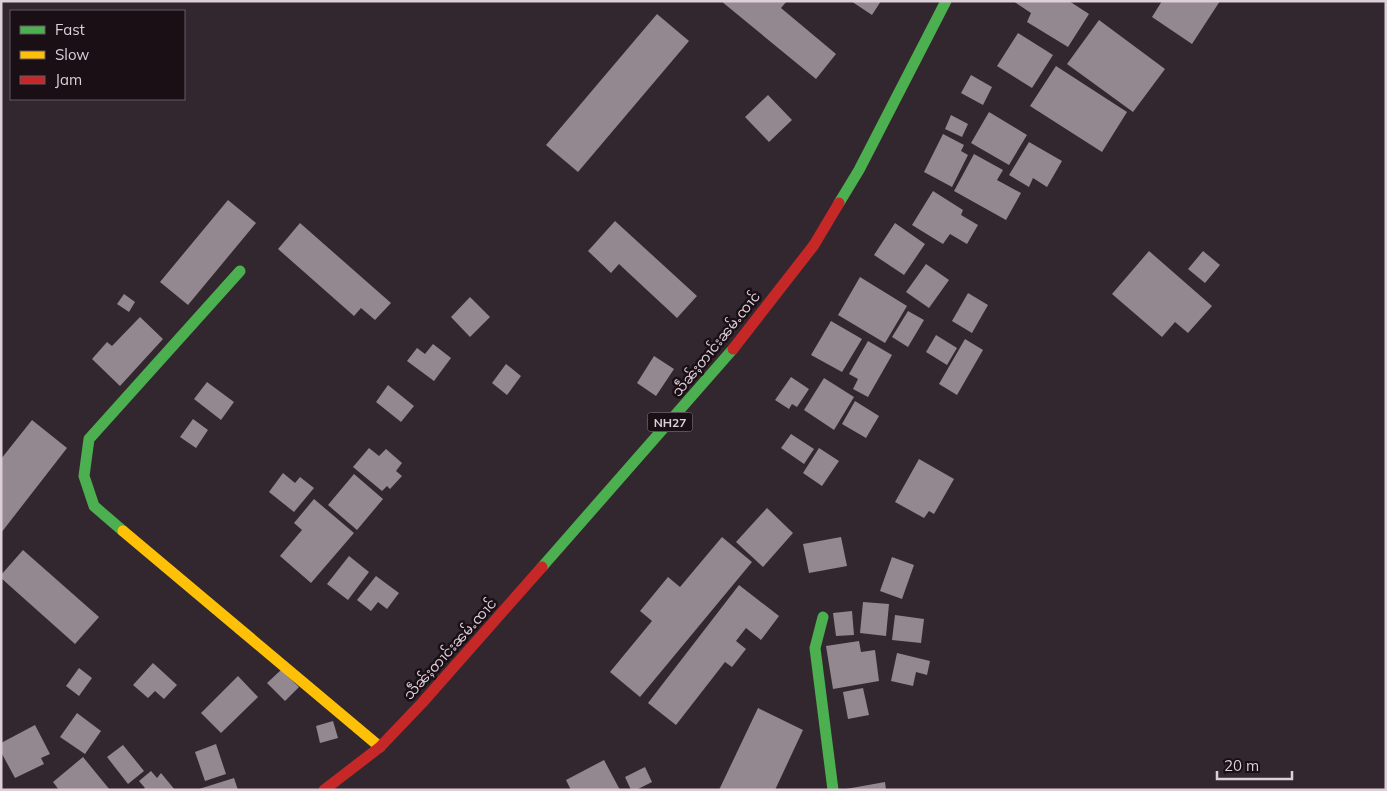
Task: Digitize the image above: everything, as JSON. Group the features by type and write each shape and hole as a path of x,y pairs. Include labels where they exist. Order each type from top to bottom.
{"main road":[{"name":"သဵၼ်ႈတၢင်းၼမ်ႉၸၢင်","path":"324,790 380,747 422,703 724,362 814,245 859,170 946,1"},
{"path":"240,272 90,439 84,476 94,506 380,747"},
{"path":"823,618 815,648 833,790"}],"building":[{"path":"721,1 787,1 781,8 836,54 816,79"},
{"path":"851,1 881,1 872,15"},
{"path":"1013,1 1069,1 1089,14 1068,47 1027,22 1031,13"},
{"path":"1162,1 1220,1 1192,44 1152,17"},
{"path":"657,14 689,41 578,172 546,145"},
{"path":"1099,20 1165,69 1133,112 1067,64"},
{"path":"1018,33 1053,55 1032,88 997,66"},
{"path":"1056,66 1127,112 1102,152 1030,106"},
{"path":"971,75 992,87 983,105 961,93"},
{"path":"768,95 792,120 769,142 745,117"},
{"path":"989,112 1027,135 1009,165 971,143"},
{"path":"951,115 968,124 962,137 945,129"},
{"path":"943,134 964,145 961,151 968,155 952,187 924,172"},
{"path":"1029,142 1062,161 1047,187 1033,178 1029,187 1009,175"},
{"path":"974,154 1003,170 997,180 1021,193 1006,220 954,191"},
{"path":"933,191 963,210 961,215 978,225 967,244 950,234 943,244 912,225"},
{"path":"228,200 256,223 188,305 160,282"},
{"path":"615,221 697,296 677,318 619,264 611,273 588,251"},
{"path":"300,223 391,303 375,320 361,308 354,316 278,249"},
{"path":"895,223 925,244 904,275 874,255"},
{"path":"1149,251 1212,306 1188,333 1175,322 1162,337 1112,294"},
{"path":"1203,251 1220,265 1205,283 1188,269"},
{"path":"926,264 949,280 929,308 906,292"},
{"path":"860,277 907,306 885,343 838,315"},
{"path":"968,293 988,305 972,333 952,321"},
{"path":"124,294 135,302 129,312 117,304"},
{"path":"470,297 490,317 470,337 451,317"},
{"path":"908,311 924,320 908,347 892,337"},
{"path":"140,317 163,339 120,386 92,359 107,342 112,346"},
{"path":"831,321 862,339 842,372 811,355"},
{"path":"936,335 957,348 947,365 926,352"},
{"path":"965,339 983,350 957,395 939,384"},
{"path":"868,341 892,355 868,397 853,389 858,379 849,374"},
{"path":"433,344 451,358 434,381 407,361 417,348 425,354"},
{"path":"654,356 674,369 656,396 637,383"},
{"path":"506,364 521,376 507,395 492,383"},
{"path":"791,377 809,389 797,407 792,404 789,409 775,400"},
{"path":"824,378 854,397 834,430 804,410"},
{"path":"207,382 234,402 221,420 194,399"},
{"path":"388,385 414,406 401,422 376,402"},
{"path":"855,401 879,416 866,438 842,424"},
{"path":"193,419 208,430 196,448 180,437"},
{"path":"32,420 67,448 1,533 1,459"},
{"path":"791,434 814,449 804,464 781,448"},
{"path":"369,448 379,456 386,449 402,463 396,471 402,476 390,489 387,486 382,491 353,467"},
{"path":"819,448 839,461 822,486 803,473"},
{"path":"919,459 954,479 934,514 929,511 924,518 895,502"},
{"path":"283,473 295,483 300,477 314,488 294,512 269,492"},
{"path":"354,474 383,499 357,530 328,505"},
{"path":"314,499 354,533 311,583 280,556 302,530 294,523"},
{"path":"767,508 793,533 763,567 736,542"},
{"path":"722,537 752,562 640,697 610,672 652,621 640,611 668,577 680,587"},
{"path":"841,537 847,566 809,573 803,544"},
{"path":"23,550 99,617 75,644 1,578 1,575"},
{"path":"349,556 369,572 348,600 327,584"},
{"path":"892,557 914,565 902,599 880,591"},
{"path":"376,576 399,593 387,609 378,602 371,611 357,600"},
{"path":"739,585 779,616 761,640 746,628 736,641 746,649 732,667 725,662 676,725 648,703"},
{"path":"863,602 889,604 886,636 860,633"},
{"path":"852,611 854,635 836,636 833,613"},
{"path":"895,615 924,619 921,643 892,640"},
{"path":"859,641 861,652 875,650 879,681 833,689 826,646"},
{"path":"897,653 930,661 927,675 916,672 913,686 891,681"},
{"path":"153,663 177,685 164,699 155,691 148,698 133,685"},
{"path":"79,668 92,678 79,696 66,686"},
{"path":"281,670 299,687 285,701 267,683"},
{"path":"238,676 258,697 221,733 201,713"},
{"path":"863,688 869,715 848,719 843,692"},
{"path":"758,708 803,730 775,790 719,790"},
{"path":"77,713 101,731 85,754 60,737"},
{"path":"333,721 338,738 320,743 316,726"},
{"path":"35,725 50,754 41,758 44,764 15,778 1,752 1,743"},
{"path":"216,744 226,774 205,781 195,752"},
{"path":"123,745 144,771 128,784 107,757"},
{"path":"83,757 110,790 59,790 53,782"},
{"path":"604,760 620,790 571,790 566,780"},
{"path":"645,767 652,782 636,790 631,790 625,777"},
{"path":"151,771 157,778 161,773 175,790 142,790 145,788 139,781"},
{"path":"234,778 238,790 199,790 199,789"},
{"path":"885,782 886,790 846,789"}],"traffic: fast":[{"path":"839,203 859,170 946,1"},
{"path":"123,531 94,506 84,476 89,439 240,271"},
{"path":"542,567 733,349"},
{"path":"823,617 815,648 833,790"}],"traffic: slow":[{"path":"123,531 380,747"}],"traffic: jam":[{"path":"733,349 814,245 839,203"},
{"path":"324,790 380,747 422,703 542,567"}]}
